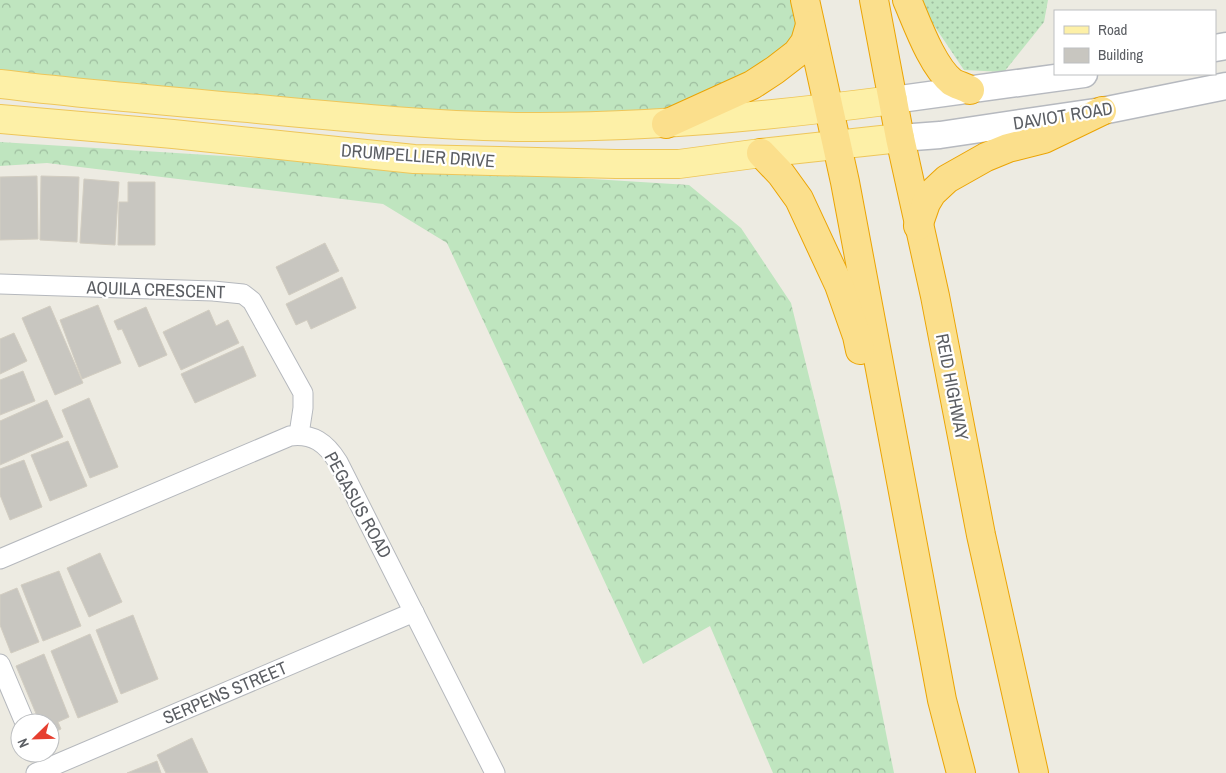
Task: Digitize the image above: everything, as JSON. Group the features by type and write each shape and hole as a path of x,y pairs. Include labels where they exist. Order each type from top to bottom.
{"highway":[{"name":"REID HIGHWAY","path":"874,0 918,226 935,296 981,535 1034,773"},
{"path":"907,0 928,48 942,69 952,82 970,90"},
{"path":"807,13 837,145 942,700 961,773"},
{"path":"666,124 752,85 797,53 805,42 807,13"},
{"path":"918,226 926,203 932,193 947,179 986,157 1008,148 1044,139 1102,111"},
{"path":"761,153 782,174 800,199 839,285 857,336 912,639 942,700"}],"main road":[{"name":"DRUMPELLIER DRIVE","path":"0,84 64,92 439,124 528,127 666,124 829,109 893,100"},
{"name":"DRUMPELLIER DRIVE","path":"0,119 174,134 414,159 616,164 679,164 900,138"}],"street":[{"path":"893,100 1077,75"},
{"name":"DAVIOT ROAD","path":"900,138 940,135 1102,111 1226,86"},
{"name":"AQUILA CRESCENT","path":"0,284 213,291 243,294 252,301 303,393 299,434"},
{"path":"0,559 290,436 299,434"},
{"name":"PEGASUS ROAD","path":"299,434 317,440 330,449 338,462 495,773"},
{"name":"SERPENS STREET","path":"40,765 414,612"},
{"path":"0,664 22,713"}],"green space":[{"path":"0,0 803,0 805,42 666,124 546,127 0,83"},
{"path":"921,0 1048,0 1044,22 1004,72 964,70 927,15"},
{"path":"0,142 689,185 741,228 791,303 840,503 894,773 773,773 710,626 643,664 447,243 383,204 47,163 0,166"}],"building":[{"path":"37,176 38,239 0,240 0,177"},
{"path":"41,176 79,177 77,242 40,240"},
{"path":"84,179 119,182 115,245 80,243"},
{"path":"128,182 155,182 155,245 118,245 119,202 128,202"},
{"path":"325,243 339,271 289,295 276,267"},
{"path":"342,277 356,308 311,329 307,320 296,325 286,304"},
{"path":"98,305 121,363 82,379 60,320"},
{"path":"50,306 83,383 55,395 22,318"},
{"path":"146,307 167,355 139,367 122,329 118,330 114,321"},
{"path":"209,310 216,326 228,320 239,343 181,370 163,332"},
{"path":"14,333 27,361 0,374 0,339"},
{"path":"243,346 256,376 195,403 181,374"},
{"path":"23,371 35,401 0,415 0,380"},
{"path":"89,398 118,467 90,478 62,410"},
{"path":"47,400 63,437 0,465 0,421"},
{"path":"68,441 87,486 50,501 31,455"},
{"path":"24,460 42,507 10,520 0,495 0,469"},
{"path":"100,553 122,602 89,617 67,568"},
{"path":"59,571 81,626 43,641 21,585"},
{"path":"17,588 39,642 11,653 0,625 0,595"},
{"path":"133,615 158,679 121,694 96,630"},
{"path":"90,634 118,702 78,718 51,651"},
{"path":"44,654 69,717 60,721 60,713 36,713 16,666"},
{"path":"192,738 208,773 166,773 157,755"},
{"path":"157,761 161,773 127,773"}]}
